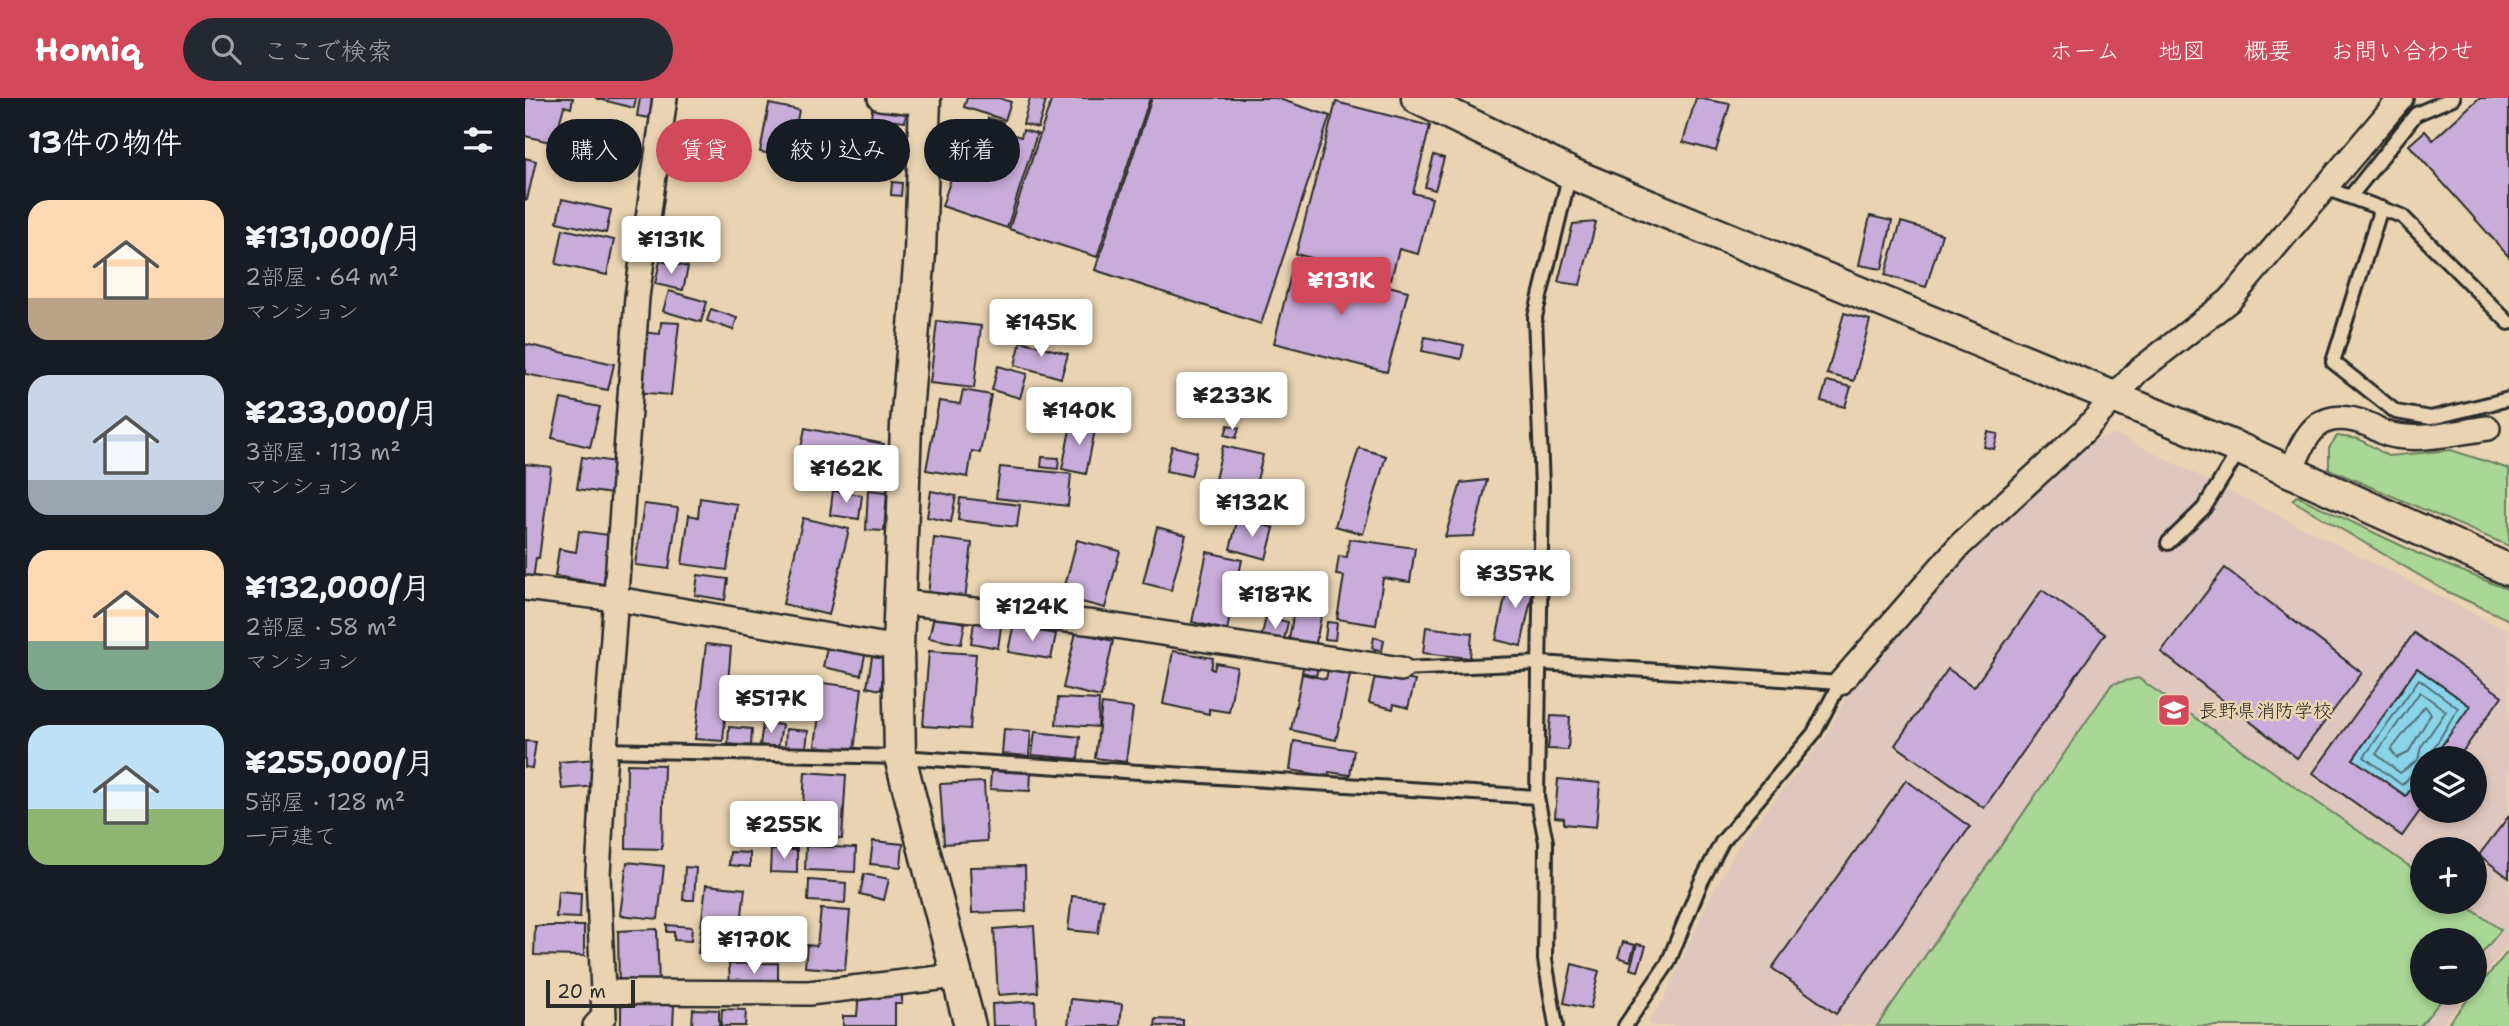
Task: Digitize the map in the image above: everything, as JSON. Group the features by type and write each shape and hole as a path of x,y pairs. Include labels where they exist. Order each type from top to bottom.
{"street":[{"path":"595,1026 604,1016 598,873 637,297 665,98"},
{"path":"880,98 925,101 920,253 905,425 898,648 900,757 970,1026"},
{"path":"1417,98 1570,173 2240,449 2509,570"},
{"path":"1840,683 1960,545 2084,431 2112,396 2137,372 2231,300 2401,98"},
{"path":"2291,473 2299,449 2320,421 2339,416 2368,424 2389,435 2420,438 2488,428"},
{"path":"525,588 617,599 898,648"},
{"path":"900,602 1095,623 1401,669"},
{"path":"603,992 809,993 957,976"}],"lane":[{"path":"2350,197 2416,114 2453,98"},
{"path":"1556,1026 1545,960 1546,842 1537,797 1542,486 1535,317 1570,173"},
{"path":"2325,188 2402,216 2509,323"},
{"path":"2381,208 2333,362 2396,412 2431,418 2509,399"},
{"path":"2168,543 2204,508 2240,449"},
{"path":"1401,669 1541,663 1840,683 1814,733 1722,842 1701,882 1668,963 1626,1026"},
{"path":"605,750 900,757 1537,797"}],"shaded area":[{"name":"長野県消防学校","path":"2116,434 2509,631 2509,944 2487,971 2487,928 2410,928 2410,1005 2458,1005 2441,1026 1655,1026 1648,1023 1665,997 1709,899 1741,841 1827,735 1851,685 1968,553 2090,442"}],"green space":[{"path":"2337,436 2359,439 2388,456 2451,450 2509,469 2509,546 2329,469 2329,448"},
{"path":"2297,496 2419,554 2509,590 2509,620 2446,591 2292,500"},
{"path":"2138,678 2410,867 2410,914 2478,914 2501,930 2487,947 2487,928 2410,928 2410,1005 2437,1005 2420,1026 1877,1026 2112,684"},
{"path":"2509,950 2509,1026 2446,1026 2463,1005 2487,1005 2487,977"}],"water":[{"path":"2417,668 2470,706 2442,746 2410,746 2410,790 2406,796 2353,759"}],"building":[{"path":"525,98 573,98 571,108 564,106 560,119 546,119 546,141 525,136"},
{"path":"595,98 636,98 634,108"},
{"path":"640,98 661,98 657,119 637,116"},
{"path":"967,98 999,98 1011,102 1005,119 964,107"},
{"path":"1030,98 1046,101 1038,128 1023,124"},
{"path":"1052,98 1150,98 1097,257 1009,229"},
{"path":"1152,98 1276,98 1330,116 1261,324 1095,270"},
{"path":"1696,98 1730,104 1716,151 1683,142"},
{"path":"2479,98 2509,98 2509,257 2409,145 2425,131 2433,140"},
{"path":"1336,102 1430,126 1413,193 1432,198 1418,254 1399,249 1391,279 1296,254"},
{"path":"873,103 907,107 905,119 871,118"},
{"path":"769,104 799,110 797,119 766,119"},
{"path":"766,120 766,153 760,152"},
{"path":"1023,130 1037,134 1007,228 942,206 950,182 1020,182 1020,137"},
{"path":"1434,155 1444,158 1435,190 1425,187"},
{"path":"525,158 536,161 527,200 525,200"},
{"path":"892,182 902,183 901,196 891,195"},
{"path":"562,199 611,210 606,233 557,222"},
{"path":"1870,216 1892,221 1882,269 1859,265"},
{"path":"1596,222 1580,285 1558,282 1573,224"},
{"path":"1901,222 1942,234 1926,287 1885,275"},
{"path":"563,229 614,240 607,275 556,264"},
{"path":"660,261 688,267 683,290 655,284"},
{"path":"1294,262 1408,291 1387,372 1274,343"},
{"path":"669,291 707,302 701,322 663,311"},
{"path":"711,309 737,318 733,330 707,321"},
{"path":"1844,313 1870,320 1854,381 1827,374"},
{"path":"937,321 981,326 974,388 930,383"},
{"path":"661,322 679,323 671,395 635,392 641,332 660,334"},
{"path":"1425,337 1464,345 1461,359 1422,351"},
{"path":"1021,341 1068,354 1061,378 1015,365"},
{"path":"525,344 614,364 608,390 525,374"},
{"path":"998,366 1027,374 1020,398 992,390"},
{"path":"1827,381 1851,387 1845,407 1821,401"},
{"path":"963,390 991,395 980,453 972,451 968,477 926,470 939,401 960,404"},
{"path":"561,399 600,407 590,447 552,438"},
{"path":"1072,420 1096,425 1086,474 1062,469"},
{"path":"1228,425 1239,428 1236,438 1225,435"},
{"path":"805,428 884,444 879,470 832,460 828,479 796,473"},
{"path":"1988,432 1998,434 1994,449 1984,447"},
{"path":"1172,446 1197,452 1191,476 1166,471"},
{"path":"1223,446 1263,455 1251,506 1211,496"},
{"path":"1359,448 1386,456 1363,534 1335,526"},
{"path":"582,457 623,463 619,495 577,489"},
{"path":"1042,457 1059,458 1058,469 1041,467"},
{"path":"525,464 551,467 539,558 536,558 533,580 525,579"},
{"path":"1000,467 1071,474 1068,506 996,498"},
{"path":"1487,480 1474,536 1445,537 1461,483"},
{"path":"1274,487 1298,494 1290,522 1266,516"},
{"path":"868,490 887,492 884,531 866,530"},
{"path":"833,491 862,495 859,519 830,515"},
{"path":"931,491 956,496 951,522 927,517"},
{"path":"700,498 737,504 727,570 682,564 689,515 698,517"},
{"path":"960,498 1020,505 1017,527 958,520"},
{"path":"644,504 678,508 669,569 635,565"},
{"path":"803,518 849,529 829,615 783,604"},
{"path":"1238,518 1274,528 1266,559 1230,549"},
{"path":"1157,527 1186,535 1171,590 1143,583"},
{"path":"579,531 616,536 609,585 555,576 559,549 576,552"},
{"path":"934,538 972,543 965,600 928,596"},
{"path":"1349,539 1415,548 1410,582 1383,578 1376,625 1337,619 1344,576 1336,575 1339,556 1347,557"},
{"path":"1077,540 1120,551 1105,608 1062,597"},
{"path":"1207,552 1242,560 1227,630 1192,622"},
{"path":"2225,568 2362,673 2297,758 2161,652"},
{"path":"698,575 728,579 725,600 695,595"},
{"path":"1510,575 1535,581 1521,646 1496,640"},
{"path":"2042,590 2105,634 1984,808 1895,745 1948,669 1974,687"},
{"path":"1296,600 1323,606 1316,643 1289,639"},
{"path":"934,616 965,623 961,644 929,638"},
{"path":"1266,617 1288,622 1283,644 1261,639"},
{"path":"974,622 1001,627 998,648 971,643"},
{"path":"1327,622 1337,623 1335,640 1325,639"},
{"path":"1013,627 1056,634 1051,659 1008,652"},
{"path":"1426,627 1472,633 1470,658 1423,653"},
{"path":"1076,632 1113,641 1101,697 1063,688"},
{"path":"2414,633 2502,696 2467,746 2442,746 2470,706 2417,668 2353,759 2406,796 2410,790 2411,823 2402,836 2313,773"},
{"path":"1374,637 1384,640 1382,651 1372,648"},
{"path":"828,642 866,650 861,675 823,667"},
{"path":"706,644 731,647 723,741 695,739"},
{"path":"929,651 976,654 970,729 923,726"},
{"path":"1173,651 1213,658 1211,669 1214,670 1216,663 1237,667 1229,712 1209,709 1209,714 1163,704"},
{"path":"872,657 885,659 881,690 867,687"},
{"path":"1304,664 1318,667 1316,676 1302,672"},
{"path":"1328,670 1350,675 1336,740 1291,730 1302,674 1326,679"},
{"path":"1376,672 1415,681 1408,708 1394,704 1393,709 1369,703"},
{"path":"823,683 862,688 854,751 815,746"},
{"path":"1058,698 1099,700 1098,727 1056,724"},
{"path":"1102,704 1133,708 1126,762 1095,758"},
{"path":"1551,716 1570,717 1568,750 1548,749"},
{"path":"763,723 782,725 778,748 760,745"},
{"path":"729,727 752,729 751,746 728,744"},
{"path":"786,729 808,731 806,749 785,747"},
{"path":"1004,729 1031,731 1029,756 1002,754"},
{"path":"1035,732 1080,737 1078,759 1032,755"},
{"path":"525,741 536,742 532,768 525,767"},
{"path":"1294,741 1354,750 1350,775 1329,772 1328,776 1290,770"},
{"path":"596,759 598,786 562,789 559,762"},
{"path":"627,764 664,765 662,849 626,848"},
{"path":"991,771 1031,773 1030,791 990,789"},
{"path":"805,772 846,775 842,839 801,836"},
{"path":"1558,779 1600,783 1596,827 1564,824 1564,818 1555,817"},
{"path":"1906,780 1970,827 1836,1014 1772,968"},
{"path":"984,782 987,841 944,844 940,784"},
{"path":"769,810 796,810 797,848 770,848"},
{"path":"2509,816 2509,878 2487,861 2487,845"},
{"path":"873,841 903,844 901,867 870,864"},
{"path":"806,846 856,848 855,872 805,870"},
{"path":"771,850 797,850 797,873 770,872"},
{"path":"730,852 750,853 750,867 729,865"},
{"path":"627,862 664,866 658,919 620,915"},
{"path":"1025,866 1026,911 972,913 970,867"},
{"path":"685,867 696,868 694,900 683,900"},
{"path":"864,874 889,879 884,900 860,894"},
{"path":"809,880 846,883 845,903 808,901"},
{"path":"706,885 745,889 737,957 698,953"},
{"path":"558,891 581,893 580,918 556,917"},
{"path":"1072,896 1103,899 1098,933 1068,930"},
{"path":"821,909 850,911 845,970 805,967 807,945 817,946"},
{"path":"667,925 692,927 691,941 674,940 674,932 667,932"},
{"path":"535,926 584,926 584,956 534,955"},
{"path":"1034,926 1038,992 998,995 994,929"},
{"path":"657,929 659,985 619,986 618,931"},
{"path":"1623,942 1635,945 1630,961 1618,957"},
{"path":"1637,944 1646,946 1638,971 1630,969"},
{"path":"778,963 778,989 730,989 729,964"},
{"path":"1572,964 1599,971 1590,1009 1564,1003"},
{"path":"902,989 902,1004 895,1004 895,1026 843,1026 843,1016 857,1016 859,990"},
{"path":"1071,999 1122,1004 1120,1026 1068,1026"},
{"path":"1035,1001 1036,1026 993,1026 992,1004"},
{"path":"621,1004 674,1005 673,1026 621,1026"},
{"path":"693,1009 719,1010 719,1026 692,1026"},
{"path":"722,1009 746,1010 745,1026 721,1026"},
{"path":"1156,1019 1183,1020 1183,1026 1155,1026"}],"place":[{"name":"長野県消防学校","path":"2174,710"}]}
